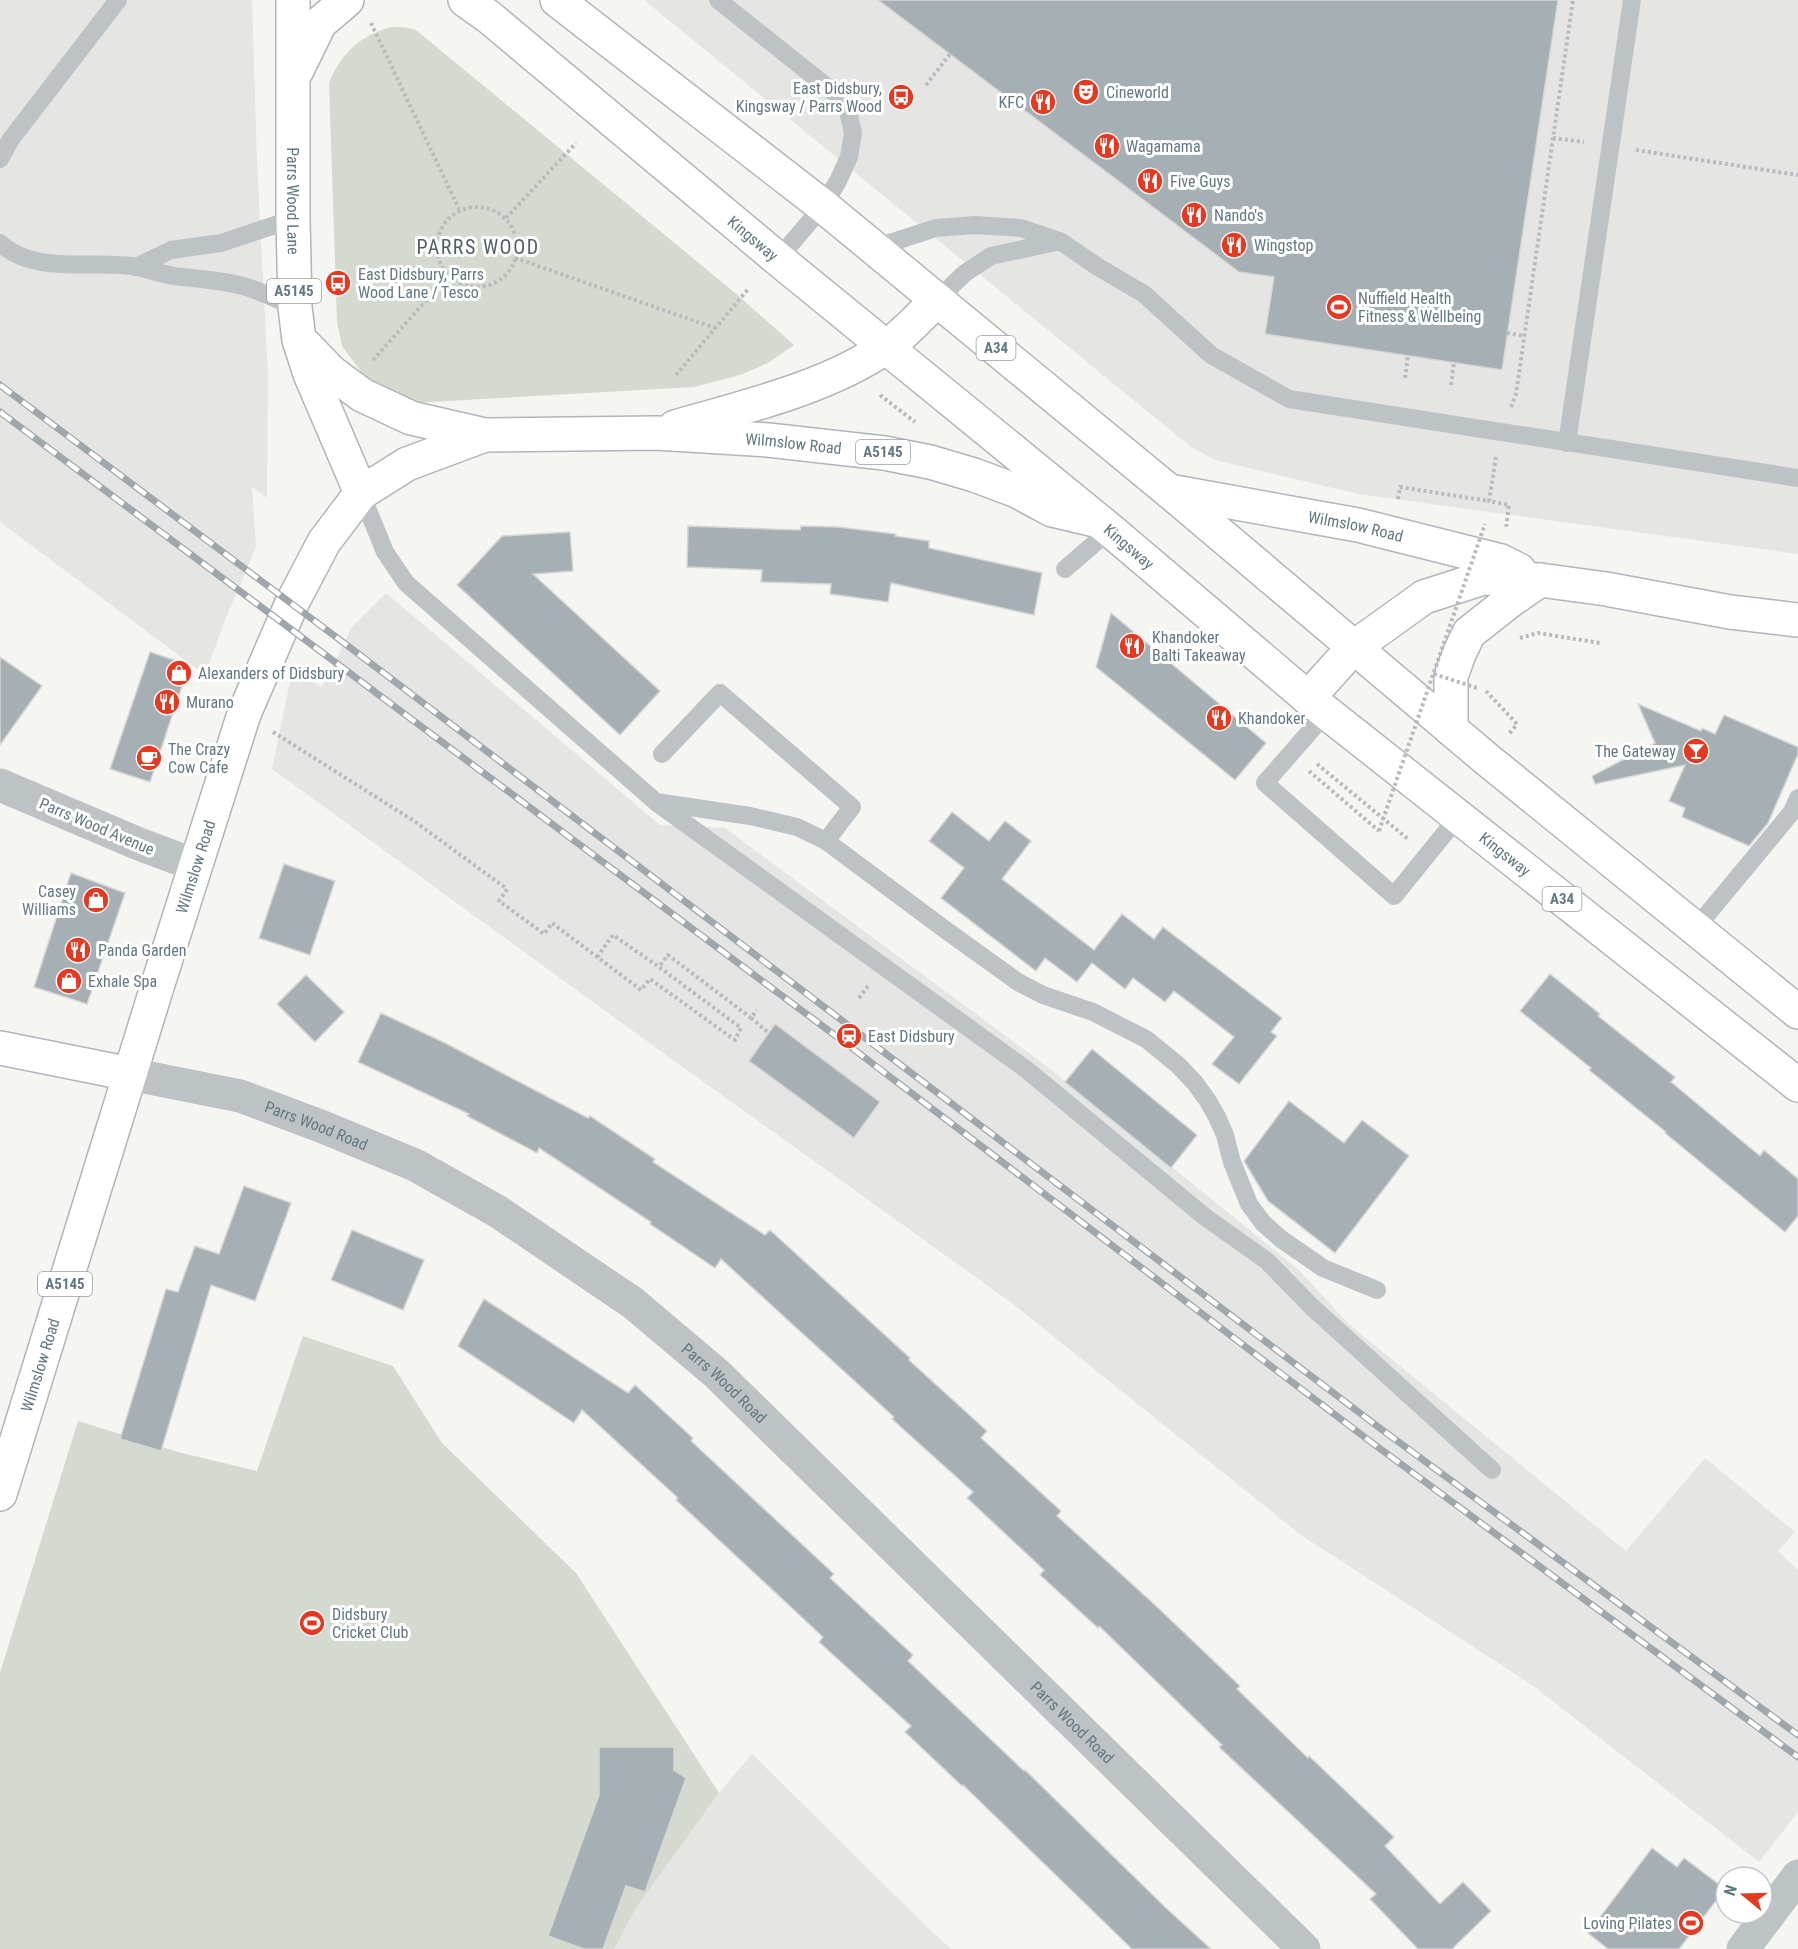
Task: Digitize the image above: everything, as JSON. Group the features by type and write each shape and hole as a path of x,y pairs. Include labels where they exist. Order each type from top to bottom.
{"main road":[{"name":"Parrs Wood Lane","path":"293,0 293,219 295,307 299,340 310,374 361,493"},
{"name":"Kingsway","path":"465,0 489,17 778,259 1104,525 1318,705 1798,1085"},
{"name":"A34","path":"557,0 823,206 1169,491 1489,761 1798,1012"},
{"name":"Parrs Wood Lane","path":"293,77 320,23 359,10"},
{"name":"Wilmslow Road","path":"656,433 804,387 846,370 887,346 937,300"},
{"name":"Wilmslow Road","path":"299,340 331,372 362,395 411,418 485,435 656,433 768,440 884,453 930,462 974,475 1017,491 1052,510 1104,525"},
{"name":"Wilmslow Road","path":"0,1494 244,714 292,603 324,542 361,493 407,464 485,435"},
{"name":"Wilmslow Road","path":"1169,491 1358,525 1501,561 1540,580"},
{"name":"Wilmslow Road","path":"1318,705 1353,648 1424,597 1483,578 1540,580 1606,589 1730,612 1798,620"},
{"path":"1451,729 1451,676 1469,633 1540,580"},
{"name":"Parrs Wood Road","path":"0,1048 130,1074"}],"street":[{"name":"Parrs Wood Avenue","path":"0,785 139,844 195,865"},
{"name":"Parrs Wood Road","path":"130,1074 240,1096 415,1165 497,1211 633,1303 717,1374 1304,1949"},
{"path":"1743,1949 1798,1876"}],"lane":[{"path":"0,159 11,139 118,0"},
{"path":"718,0 846,102 853,133 849,157 823,206 778,259"},
{"path":"1567,442 1632,0"},
{"path":"136,267 171,250 221,243 293,219"},
{"path":"874,248 936,228 975,225 1021,228 1060,241 1144,294 1211,355 1289,399 1798,478"},
{"path":"937,300 965,273 991,256 1060,241"},
{"path":"0,243 20,257"},
{"path":"0,250 20,257 76,265 136,267 172,276 244,286 295,307"},
{"path":"361,493 385,552 406,583 656,802 1027,1070 1205,1217 1267,1261 1312,1307 1492,1470"},
{"path":"1065,569 1104,525"},
{"path":"662,753 720,693 852,807 826,841"},
{"path":"1318,705 1265,783 1394,896 1458,817"},
{"path":"1695,928 1792,812 1798,798"},
{"path":"656,802 750,816 797,827 826,841 1018,982 1043,994 1093,1011 1146,1039 1195,1083 1217,1117 1249,1204 1263,1223 1281,1239 1323,1268 1377,1290"}],"path":[{"path":"1490,501 1500,432 1516,394 1573,0"},
{"path":"359,10 459,209"},
{"path":"926,86 950,54"},
{"path":"506,218 576,143"},
{"path":"1610,146 1798,175"},
{"path":"484,206 496,210 506,218 517,242 512,267 504,277 493,284 481,287 456,282 448,276 439,263 436,238 441,226 449,217 459,209 484,206"},
{"path":"515,258 715,328"},
{"path":"367,366 448,276"},
{"path":"676,375 749,288"},
{"path":"1507,333 1525,336"},
{"path":"1405,378 1408,356"},
{"path":"1451,385 1454,363"},
{"path":"880,395 917,423"},
{"path":"1409,503 1398,500 1400,488 1509,505 1501,561"},
{"path":"1302,766 1379,831 1485,524"},
{"path":"1517,639 1538,633 1600,644"},
{"path":"1434,674 1477,688 1517,724"},
{"path":"1484,689 1517,724"},
{"path":"244,714 414,821 507,889 500,901 544,934 552,923 597,957 641,990 650,979 735,1040 741,1029 613,935 597,957"},
{"path":"1489,761 1517,724"},
{"path":"1310,758 1411,841"},
{"path":"659,967 668,955 769,1033"},
{"path":"751,1018 757,1010"}],"shaded area":[{"path":"0,0 252,0 257,162 268,376 267,498 252,487 256,547 205,675 0,522"},
{"path":"644,0 1798,0 1798,554 1358,494 1215,460 1191,447"},
{"path":"391,27 416,30 734,292 794,345 768,363 740,375 694,387 411,403 369,382 342,346 337,322 329,83 339,63 353,47 370,35"},
{"path":"386,593 660,825 725,828 1049,1068 1298,1269 1350,1325 1626,1551 1705,1458 1795,1532 1778,1551 1798,1570 1798,1812 1759,1862 1532,1685 1301,1535 1009,1301 272,769 293,667 321,687 351,628"},
{"name":"Didsbury Cricket Club","path":"303,1336 393,1366 442,1443 576,1573 719,1793 636,1908 614,1949 0,1949 0,1673 78,1421 178,1452 257,1471"},
{"path":"752,1754 951,1949 614,1949 636,1908 719,1793"}],"building":[{"path":"878,0 1558,0 1502,370 1265,334 1274,277 1239,272"},
{"path":"688,526 800,530 801,526 838,527 896,534 895,536 929,541 929,548 1042,573 1034,615 891,583 888,602 830,594 831,584 761,582 762,570 687,567"},
{"path":"570,532 573,571 533,574 660,691 620,735 457,585 502,536"},
{"path":"1111,613 1266,743 1235,780 1096,667"},
{"path":"150,652 189,665 150,782 110,769"},
{"path":"0,657 42,686 0,745"},
{"path":"1638,704 1701,731 1702,728 1715,734 1724,715 1798,747 1798,754 1768,823 1749,846 1682,817 1685,808 1669,801 1685,765 1595,784 1592,776 1655,743"},
{"path":"952,812 989,841 1005,821 1031,841 1002,879 1094,950 1122,914 1154,939 1163,927 1282,1018 1271,1032 1277,1036 1239,1084 1212,1064 1234,1037 1174,991 1165,1002 1133,978 1125,989 1092,963 1077,982 1045,958 1036,971 941,898 964,868 929,841"},
{"path":"284,864 335,881 310,955 259,938"},
{"path":"71,873 125,893 87,1004 34,987"},
{"path":"1550,974 1600,1014 1598,1016 1675,1077 1671,1082 1760,1156 1764,1150 1798,1179 1798,1216 1785,1232 1520,1011"},
{"path":"306,975 344,1012 315,1042 277,1004"},
{"path":"381,1013 445,1043 588,1118 590,1116 655,1159 653,1162 765,1235 770,1230 987,1431 981,1438 1061,1511 1057,1516 1155,1605 1240,1686 1237,1689 1308,1758 1309,1756 1394,1837 1385,1846 1440,1904 1463,1882 1491,1911 1452,1949 1418,1949 1370,1899 1376,1894 1219,1747 1222,1745 1099,1626 1098,1628 1040,1575 1044,1570 967,1498 973,1492 721,1259 715,1268 650,1224 651,1222 539,1148 537,1153 467,1116 469,1114 358,1062"},
{"path":"775,1024 880,1102 854,1138 749,1061"},
{"path":"1092,1049 1197,1135 1171,1168 1065,1082"},
{"path":"1289,1101 1344,1143 1362,1120 1409,1156 1335,1253 1268,1201 1244,1161"},
{"path":"244,1186 291,1203 255,1301 211,1285 161,1451 120,1439 166,1289 178,1292 195,1246 219,1254"},
{"path":"352,1230 424,1260 403,1310 331,1280"},
{"path":"484,1299 628,1393 635,1385 693,1438 691,1441 834,1574 830,1578 913,1655 908,1661 1211,1949 1132,1949 905,1732 911,1726 819,1642 823,1637 582,1410 574,1423 458,1346"},
{"path":"599,1747 674,1747 674,1770 686,1778 645,1892 626,1886 603,1949 584,1949 548,1936 599,1795"},
{"path":"1652,1848 1677,1867 1684,1858 1714,1881 1714,1903 1679,1949 1608,1949 1588,1933"}],"railway":[{"path":"0,385 1381,1429 1798,1735"},
{"path":"0,412 856,1051 1371,1442 1798,1757"}],"place":[{"name":"Cineworld","path":"1086,92"},
{"name":"East Didsbury, Kingsway / Parrs Wood","path":"901,97"},
{"name":"KFC","path":"1043,102"},
{"name":"Wagamama","path":"1107,146"},
{"name":"Five Guys","path":"1150,181"},
{"name":"Nando's","path":"1194,215"},
{"name":"Wingstop","path":"1234,245"},
{"name":"East Didsbury, Parrs Wood Lane / Tesco","path":"338,283"},
{"name":"Nuffield Health Fitness & Wellbeing","path":"1339,307"},
{"name":"Khandoker Balti Takeaway","path":"1132,646"},
{"name":"Alexanders of Didsbury","path":"179,673"},
{"name":"Murano","path":"167,702"},
{"name":"Khandoker","path":"1219,718"},
{"name":"The Gateway","path":"1696,751"},
{"name":"The Crazy Cow Cafe","path":"149,758"},
{"name":"Casey Williams","path":"96,900"},
{"name":"Panda Garden","path":"78,950"},
{"name":"Exhale Spa","path":"69,981"},
{"name":"East Didsbury","path":"849,1036"},
{"name":"Didsbury Cricket Club","path":"312,1623"},
{"name":"Loving Pilates","path":"1691,1923"}],"district":[{"name":"PARRS WOOD","path":"478,247"}]}
